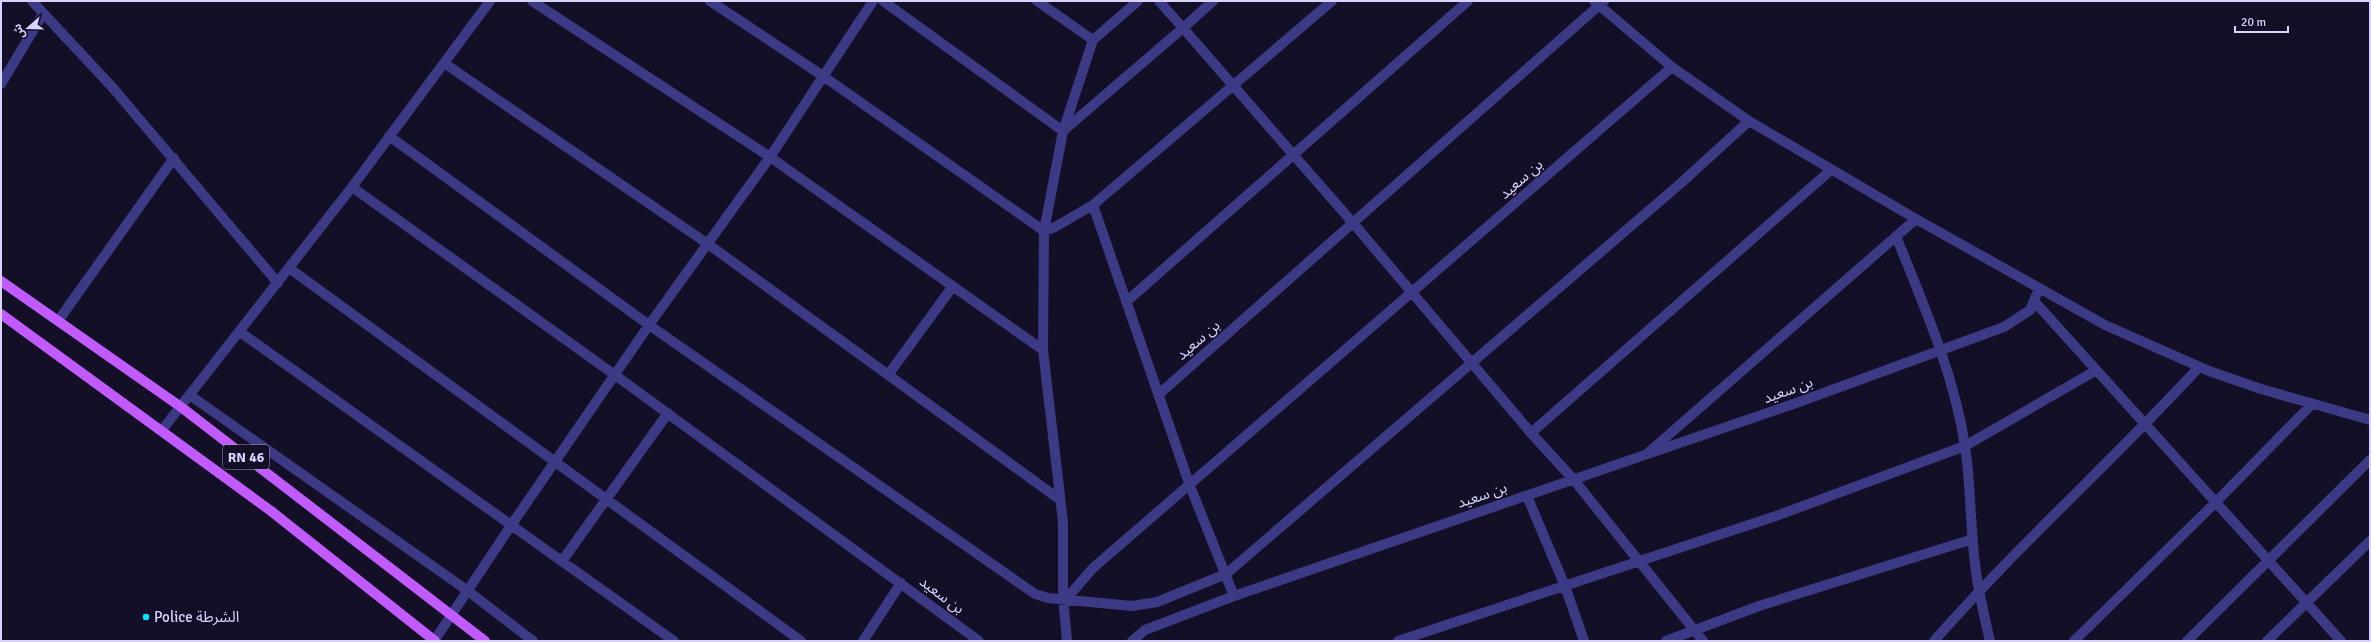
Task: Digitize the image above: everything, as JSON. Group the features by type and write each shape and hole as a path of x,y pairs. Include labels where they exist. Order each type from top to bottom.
{"main road":[{"name":"RN 46","path":"1,281 181,407 485,641"},
{"name":"RN 46","path":"1,314 271,511 435,641"}],"street":[{"path":"32,1 113,88 174,158 278,283"},
{"path":"162,430 191,396 278,283 490,1"},
{"path":"532,1 770,157 1042,350"},
{"path":"710,1 823,76 1044,231"},
{"path":"435,641 512,524 555,464 649,325 770,157 873,1"},
{"path":"883,1 1063,131"},
{"path":"1038,1 1093,40"},
{"path":"1067,641 1064,547 1042,350 1044,231 1063,131 1093,40 1138,1"},
{"path":"1159,1 1353,223 1471,364 1574,480 1704,641"},
{"path":"1063,131 1213,1"},
{"path":"1044,231 1055,227 1092,205 1234,86 1332,1"},
{"path":"1126,302 1468,1"},
{"name":"بن سعيد","path":"1132,641 1145,630 1234,596 1645,456 2004,327 2025,315 2035,302 2039,289 1831,170 1749,120 1672,67 1599,3 1158,395"},
{"path":"1,84 43,14"},
{"path":"444,63 708,244 1059,499"},
{"name":"بن سعيد","path":"1065,598 1093,568 1190,486 1672,67"},
{"path":"389,136 649,325 1035,594 1048,598 1065,598 1132,606 1157,602 1226,574 1681,183 1749,120"},
{"path":"58,321 174,158"},
{"path":"1531,433 1831,170"},
{"path":"352,186 901,583"},
{"path":"1092,205 1190,486 1234,596"},
{"path":"1645,456 1916,219"},
{"path":"1896,236 1941,350 1965,446 1979,589 1990,641"},
{"path":"289,268 555,464 801,641"},
{"path":"888,375 953,286"},
{"path":"2039,289 2111,328 2199,367 2261,389 2370,420"},
{"path":"2035,302 2095,371 2268,562 2342,641"},
{"path":"240,332 512,524 674,641"},
{"path":"1934,641 1979,589 2145,426 2199,367"},
{"path":"1398,641 1776,516 1965,446 2095,371"},
{"path":"191,396 468,591 533,641"},
{"path":"2074,641 2215,503 2312,404"},
{"path":"562,561 668,414"},
{"path":"2187,641 2370,460"},
{"path":"1527,496 1565,586 1584,641"},
{"path":"1666,641 1759,606 1973,540"},
{"path":"2267,641 2370,540"},
{"name":"بن سعيد","path":"867,640 901,583 979,641"}],"place":[{"name":"Police الشرطة","path":"146,617"}]}
